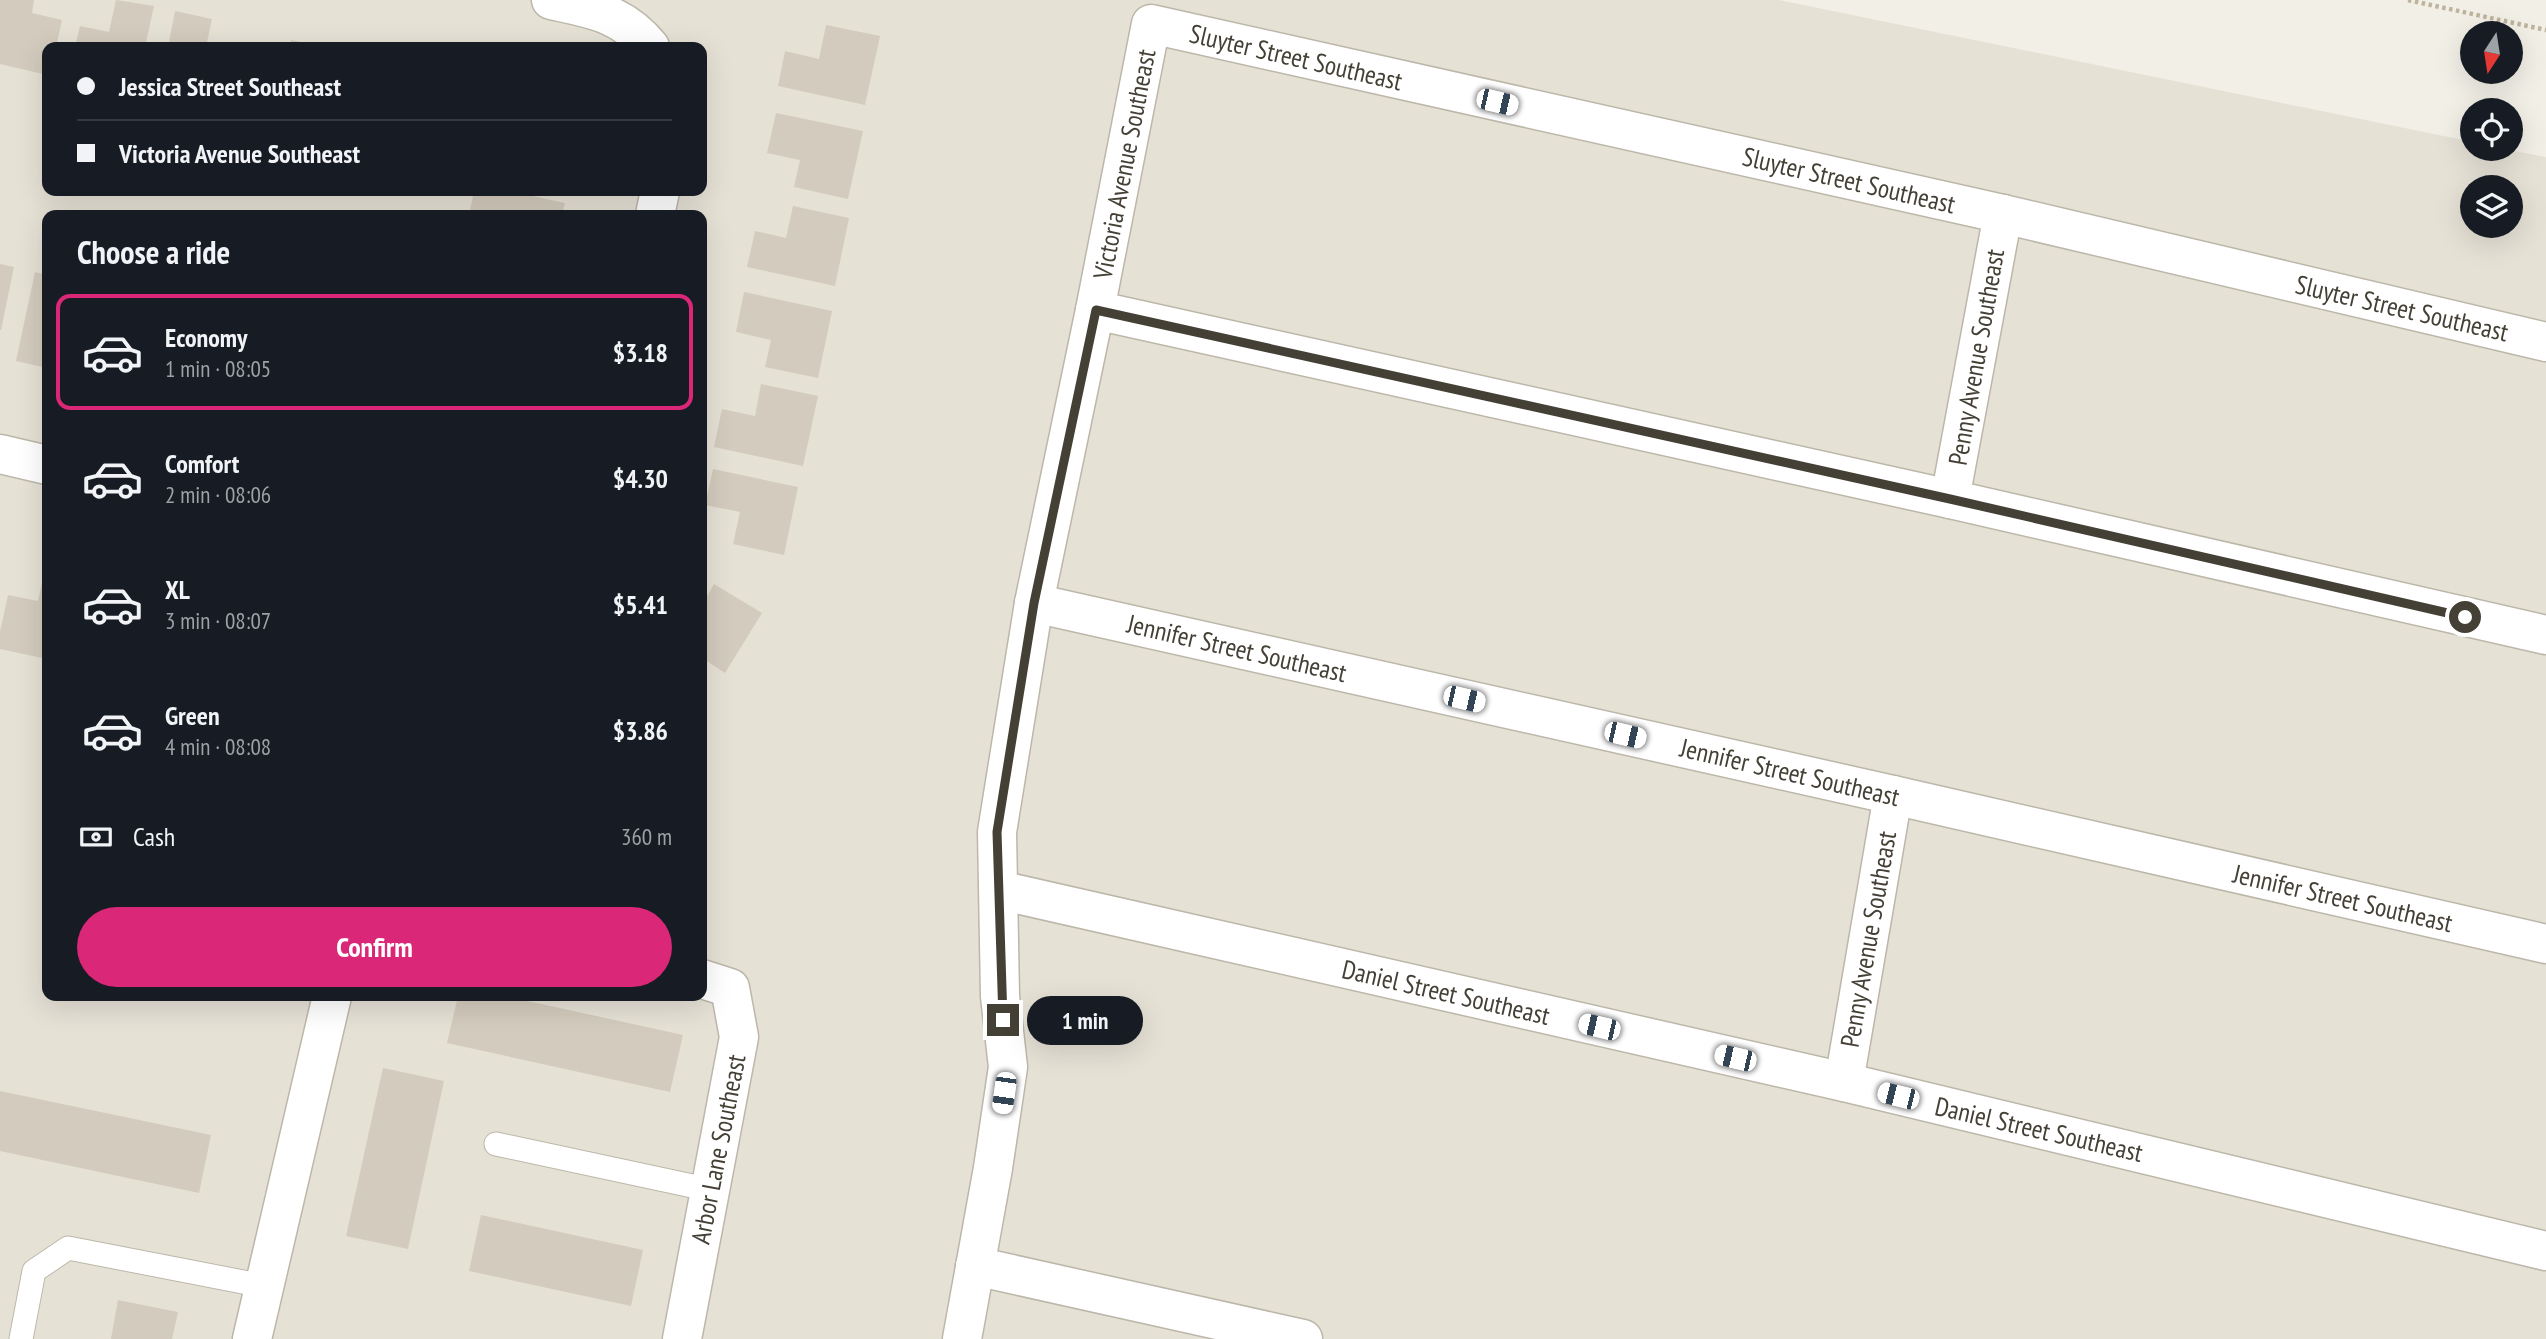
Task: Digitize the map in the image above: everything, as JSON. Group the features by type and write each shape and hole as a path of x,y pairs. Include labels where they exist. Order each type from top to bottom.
{"street":[{"path":"551,0 607,13 639,34 646,42"},
{"name":"Sluyter Street Southeast","path":"1151,24 2003,214 2546,342"},
{"name":"Victoria Avenue Southeast","path":"962,1339 1008,1067 1000,996 997,832 1034,603 1096,310 1151,24"},
{"name":"Penny Avenue Southeast","path":"1950,499 2003,214"},
{"path":"1096,310 1950,499 2546,635"},
{"path":"0,454 42,464"},
{"name":"Jennifer Street Southeast","path":"1034,603 2546,944"},
{"name":"Penny Avenue Southeast","path":"1844,1083 1893,795"},
{"name":"Daniel Street Southeast","path":"999,890 1844,1083 2546,1251"},
{"name":"Arbor Lane Southeast","path":"682,1339 739,1037 730,988 707,981"},
{"path":"252,1339 331,1001"},
{"path":"975,1266 1303,1339"}],"lane":[{"path":"496,1144 711,1190"},
{"path":"21,1339 34,1271 68,1248 264,1286"}],"path":[{"path":"2408,0 2546,30"}],"shaded area":[{"path":"0,0 1779,0 2460,139 2460,161 2523,161 2523,153 2546,157 2546,1339 0,1339"}],"building":[{"path":"0,0 34,0 32,13 62,20 57,42 42,42 42,74 0,64"},
{"path":"116,0 154,6 146,42 76,42 80,26 109,32"},
{"path":"175,11 212,19 207,42 169,42"},
{"path":"826,25 880,36 865,105 778,86 785,51 819,59"},
{"path":"776,113 863,131 848,199 794,187 800,160 767,153"},
{"path":"473,196 532,196 565,203 563,210 470,210"},
{"path":"793,206 849,218 835,286 747,267 755,231 786,238"},
{"path":"0,264 14,267 1,330 0,330"},
{"path":"35,272 42,274 42,367 16,361"},
{"path":"744,292 832,311 818,378 765,367 771,340 736,332"},
{"path":"761,384 818,396 803,466 714,447 722,409 755,416"},
{"path":"713,469 798,487 784,555 733,544 740,512 707,505"},
{"path":"42,582 42,658 0,649 0,632 8,595 38,601"},
{"path":"714,584 762,613 725,673 707,661 707,596"},
{"path":"457,1001 528,1001 683,1035 670,1092 447,1043"},
{"path":"383,1068 444,1081 408,1249 346,1236"},
{"path":"0,1091 211,1135 199,1193 0,1151"},
{"path":"481,1215 643,1250 631,1306 469,1271"},
{"path":"118,1300 178,1312 172,1339 111,1339"}],"route":[{"path":"1003,1020 1000,996 997,832 1034,603 1096,310 1950,499 2465,617"}]}
